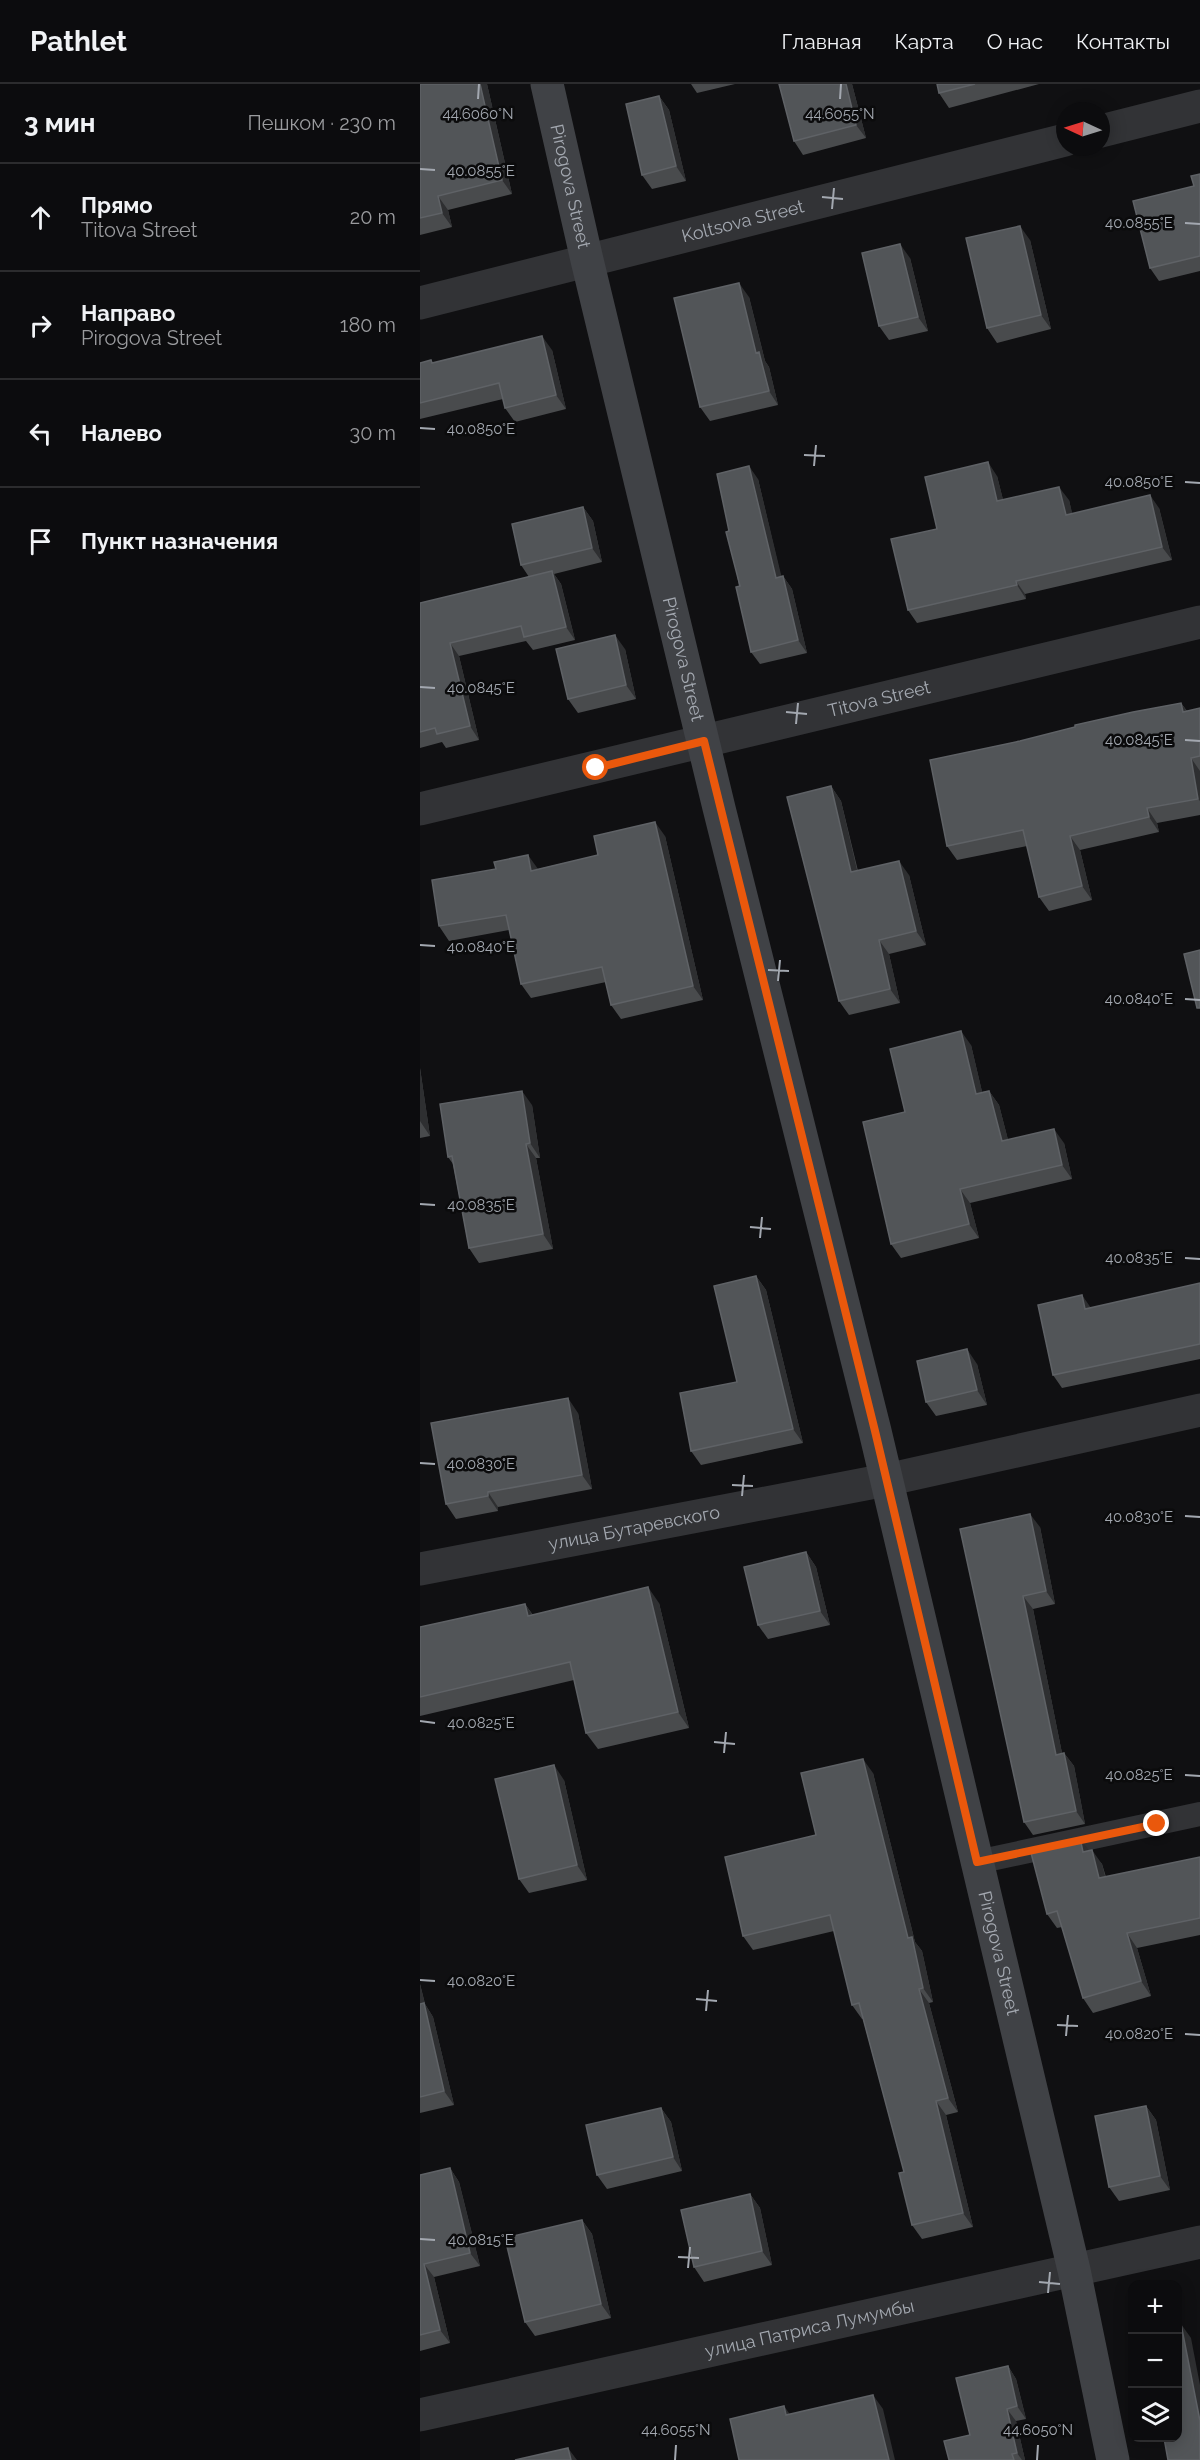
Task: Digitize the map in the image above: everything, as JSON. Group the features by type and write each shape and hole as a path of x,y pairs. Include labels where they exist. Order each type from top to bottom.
{"street":[{"name":"Pirogova Street","path":"547,84 586,260 886,1480 977,1862 1074,2270 1113,2460"},
{"path":"1110,129 1200,106"},
{"name":"Koltsova Street","path":"420,303 1056,142"},
{"name":"Titova Street","path":"420,808 1200,622"},
{"name":"улица Бутаревского","path":"420,1569 886,1480 1200,1410"},
{"name":"улица Патриса Лумумбы","path":"420,2415 1200,2242"}],"lane":[{"path":"977,1862 1200,1814"}],"building":[{"path":"420,84 480,84 502,180 438,196 442,213 420,218"},
{"path":"779,84 846,84 856,125 794,141"},
{"path":"937,84 975,84 939,93"},
{"path":"659,96 676,166 642,175 626,104"},
{"path":"1200,174 1200,256 1150,268 1133,201 1194,186 1191,176"},
{"path":"1020,226 1041,315 987,328 966,238"},
{"path":"900,244 918,317 879,326 862,253"},
{"path":"739,283 756,353 759,352 769,391 700,407 674,298"},
{"path":"542,336 556,395 505,408 499,383 420,403 420,363 431,360 432,363"},
{"path":"988,462 997,501 1059,487 1066,515 1150,495 1162,547 1016,581 1017,585 908,610 891,539 937,529 925,477"},
{"path":"749,466 776,578 783,576 798,640 751,652 736,587 740,586 726,532 729,531 717,474"},
{"path":"583,507 592,548 521,565 512,524"},
{"path":"552,571 566,627 524,637 521,626 450,643 470,726 437,734 435,728 420,732 420,603"},
{"path":"615,635 626,685 568,699 556,649"},
{"path":"1181,703 1183,712 1200,708 1200,756 1191,758 1198,799 1147,808 1149,817 1070,836 1082,886 1039,897 1023,830 947,846 930,760 1020,741 1075,727 1075,725"},
{"path":"831,786 851,872 899,861 916,931 879,940 890,989 839,1001 787,797"},
{"path":"655,822 693,986 611,1005 602,967 521,984 506,915 439,926 432,880 496,869 494,862 528,855 531,871 598,855 594,836"},
{"path":"1200,950 1200,1008 1197,1008 1184,954"},
{"path":"961,1031 976,1094 989,1091 1002,1141 1054,1129 1062,1165 960,1189 969,1224 891,1244 863,1122 905,1112 890,1049"},
{"path":"522,1091 530,1143 526,1144 543,1234 469,1248 452,1156 448,1157 440,1104"},
{"path":"756,1276 793,1429 691,1451 680,1393 737,1382 714,1286"},
{"path":"1200,1283 1200,1344 1053,1375 1038,1305 1082,1295 1085,1309"},
{"path":"967,1349 977,1390 926,1402 917,1361"},
{"path":"568,1398 582,1475 488,1492 488,1496 446,1504 431,1423"},
{"path":"1030,1514 1046,1591 1023,1596 1056,1755 1064,1753 1076,1811 1024,1822 960,1529"},
{"path":"806,1552 820,1611 758,1625 744,1567"},
{"path":"648,1587 678,1712 586,1733 570,1662 420,1697 420,1627 525,1604 528,1616"},
{"path":"863,1759 908,1938 912,1937 923,1988 919,1989 948,2098 936,2101 963,2213 912,2225 899,2173 904,2172 859,2003 852,2005 830,1915 743,1936 725,1857 816,1835 801,1773"},
{"path":"554,1765 577,1865 519,1879 495,1779"},
{"path":"1080,1838 1083,1852 1092,1850 1099,1878 1200,1857 1200,1918 1127,1933 1141,1981 1083,1998 1057,1911 1047,1914 1030,1849"},
{"path":"424,2003 444,2091 420,2097 420,2004"},
{"path":"1146,2106 1160,2176 1109,2187 1095,2116"},
{"path":"661,2108 673,2157 597,2175 586,2125"},
{"path":"450,2168 470,2253 424,2264 440,2330 420,2335 420,2175"},
{"path":"750,2194 762,2251 694,2267 681,2210"},
{"path":"582,2220 601,2304 525,2322 505,2238"},
{"path":"1182,2329 1200,2421 1200,2460 1168,2460 1165,2442 1182,2442"},
{"path":"1008,2366 1017,2406 1007,2409 1017,2453 1012,2454 1014,2460 949,2460 944,2441 970,2435 956,2378"},
{"path":"873,2395 889,2460 739,2460 730,2419 784,2406 786,2415"},
{"path":"568,2448 571,2460 515,2460"}],"route":[{"path":"596,768 704,741 875,1431 977,1862 1157,1824"}]}
